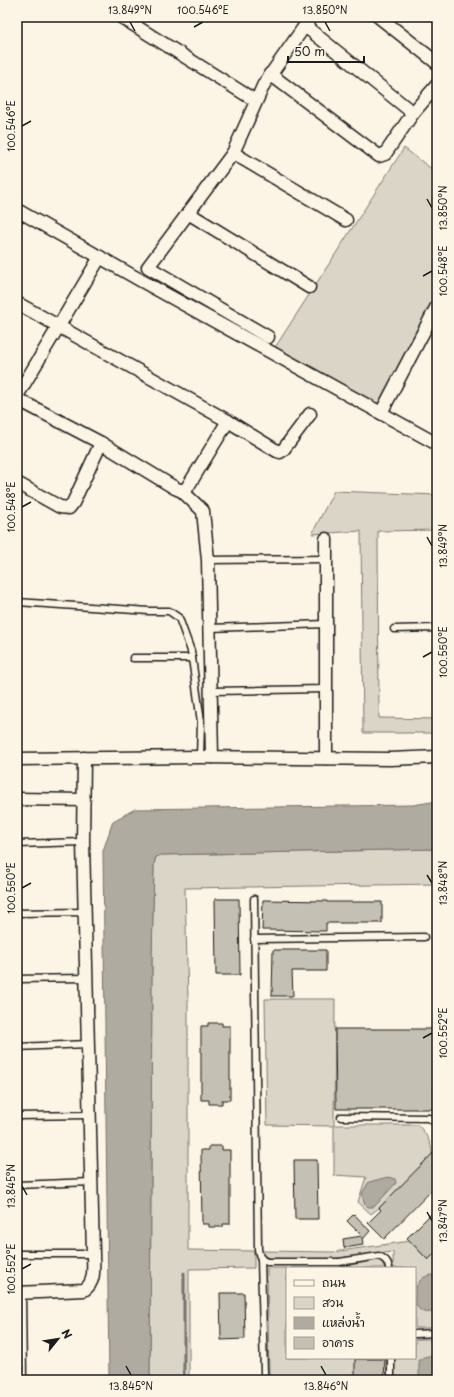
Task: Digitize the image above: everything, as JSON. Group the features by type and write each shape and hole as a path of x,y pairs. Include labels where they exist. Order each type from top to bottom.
{"street":[{"path":"122,17 256,101"},
{"path":"379,17 437,63"},
{"path":"268,337 148,267 233,153 256,101 270,74 308,21 413,113"},
{"path":"270,74 379,156 385,154 413,113 437,85"},
{"path":"233,153 346,220"},
{"path":"17,210 100,258 437,444"},
{"path":"188,213 309,287"},
{"path":"100,258 17,398 101,443 182,491 203,511 208,560 211,691 206,757"},
{"path":"17,303 228,421 277,452 283,450 310,414"},
{"path":"380,413 437,306"},
{"path":"182,491 187,488 228,421"},
{"path":"17,483 60,507 69,508 101,443"},
{"path":"326,538 326,758"},
{"path":"17,760 206,757 390,759 437,757"},
{"path":"20,1380 18,1293 84,1290 89,1286 92,1280 93,1254 83,842 84,758"},
{"path":"17,799 84,800"}],"lane":[{"path":"208,560 326,559"},
{"path":"17,602 169,611 178,618 191,651 206,757"},
{"path":"210,628 326,624"},
{"path":"394,629 437,628"},
{"path":"133,658 192,658"},
{"path":"211,691 326,689"},
{"path":"17,844 83,842"},
{"path":"254,899 258,1249 261,1259 264,1374 266,1380"},
{"path":"17,913 85,912"},
{"path":"254,939 424,937"},
{"path":"17,979 86,978"},
{"path":"17,1048 88,1044"},
{"path":"17,1116 90,1115"},
{"path":"341,1117 429,1118 437,1124"},
{"path":"17,1185 91,1182"},
{"path":"17,1254 93,1254"},
{"path":"261,1259 267,1262 339,1262 379,1256 385,1258 389,1267"},
{"path":"416,1334 437,1333"},
{"path":"391,1359 391,1380"}],"green space":[{"path":"404,148 437,173 437,312 378,405 274,349"},
{"path":"334,491 437,495 437,530 378,531 379,718 437,719 437,733 363,733 361,531 312,534"},
{"path":"437,849 437,884 185,888 188,1000 188,1250 254,1251 254,1268 189,1269 189,1380 150,1380 152,957 154,864 156,857 161,855"},
{"path":"265,999 335,999 334,1125 418,1125 428,1138 432,1155 379,1208 371,1214 358,1202 366,1177 334,1175 334,1126 267,1125"},
{"path":"410,1241 428,1260 437,1251 437,1328 416,1328 416,1267 393,1267 393,1252 329,1259 272,1259 264,1256 261,1251 333,1252"},
{"path":"377,1260 381,1261 384,1267 340,1267"},
{"path":"267,1268 286,1268 286,1359 386,1359 387,1380 335,1380 335,1377 271,1379 269,1373"},
{"path":"416,1339 437,1339 437,1380 394,1380 393,1359 416,1359"}],"water":[{"path":"437,801 437,849 161,855 156,857 154,864 152,957 150,1380 109,1380 103,851 113,821 135,809 413,805"},
{"path":"388,1177 395,1179 396,1183 374,1207 368,1207 364,1203 362,1193 369,1182"},
{"path":"431,1275 437,1276 437,1311 424,1312 417,1307 416,1289 421,1280"},
{"path":"437,1354 437,1380 421,1380 419,1375 419,1360 424,1357"}],"building":[{"path":"215,899 239,899 240,975 216,975"},
{"path":"263,900 382,902 382,923 326,923 326,931 262,930"},
{"path":"273,950 326,950 326,971 292,971 293,996 272,996"},
{"path":"208,1023 222,1023 222,1026 230,1026 230,1100 222,1100 222,1104 209,1104 209,1100 201,1100 201,1026 208,1026"},
{"path":"335,1029 434,1029 434,1109 336,1109"},
{"path":"209,1146 222,1146 222,1150 230,1150 230,1224 223,1224 223,1227 209,1227 209,1224 202,1224 201,1150 209,1150"},
{"path":"437,1149 437,1185 384,1239 368,1223 381,1210 379,1208"},
{"path":"294,1160 317,1160 318,1219 295,1219"},
{"path":"437,1208 437,1251 428,1260 407,1238"},
{"path":"354,1214 370,1231 363,1239 362,1237 363,1245 344,1248 343,1239 362,1236 347,1221"},
{"path":"220,1293 244,1293 245,1339 221,1340"},
{"path":"355,1359 385,1359 384,1380 355,1380"}],"waterway":[{"path":"184,1273 184,1380"}]}
